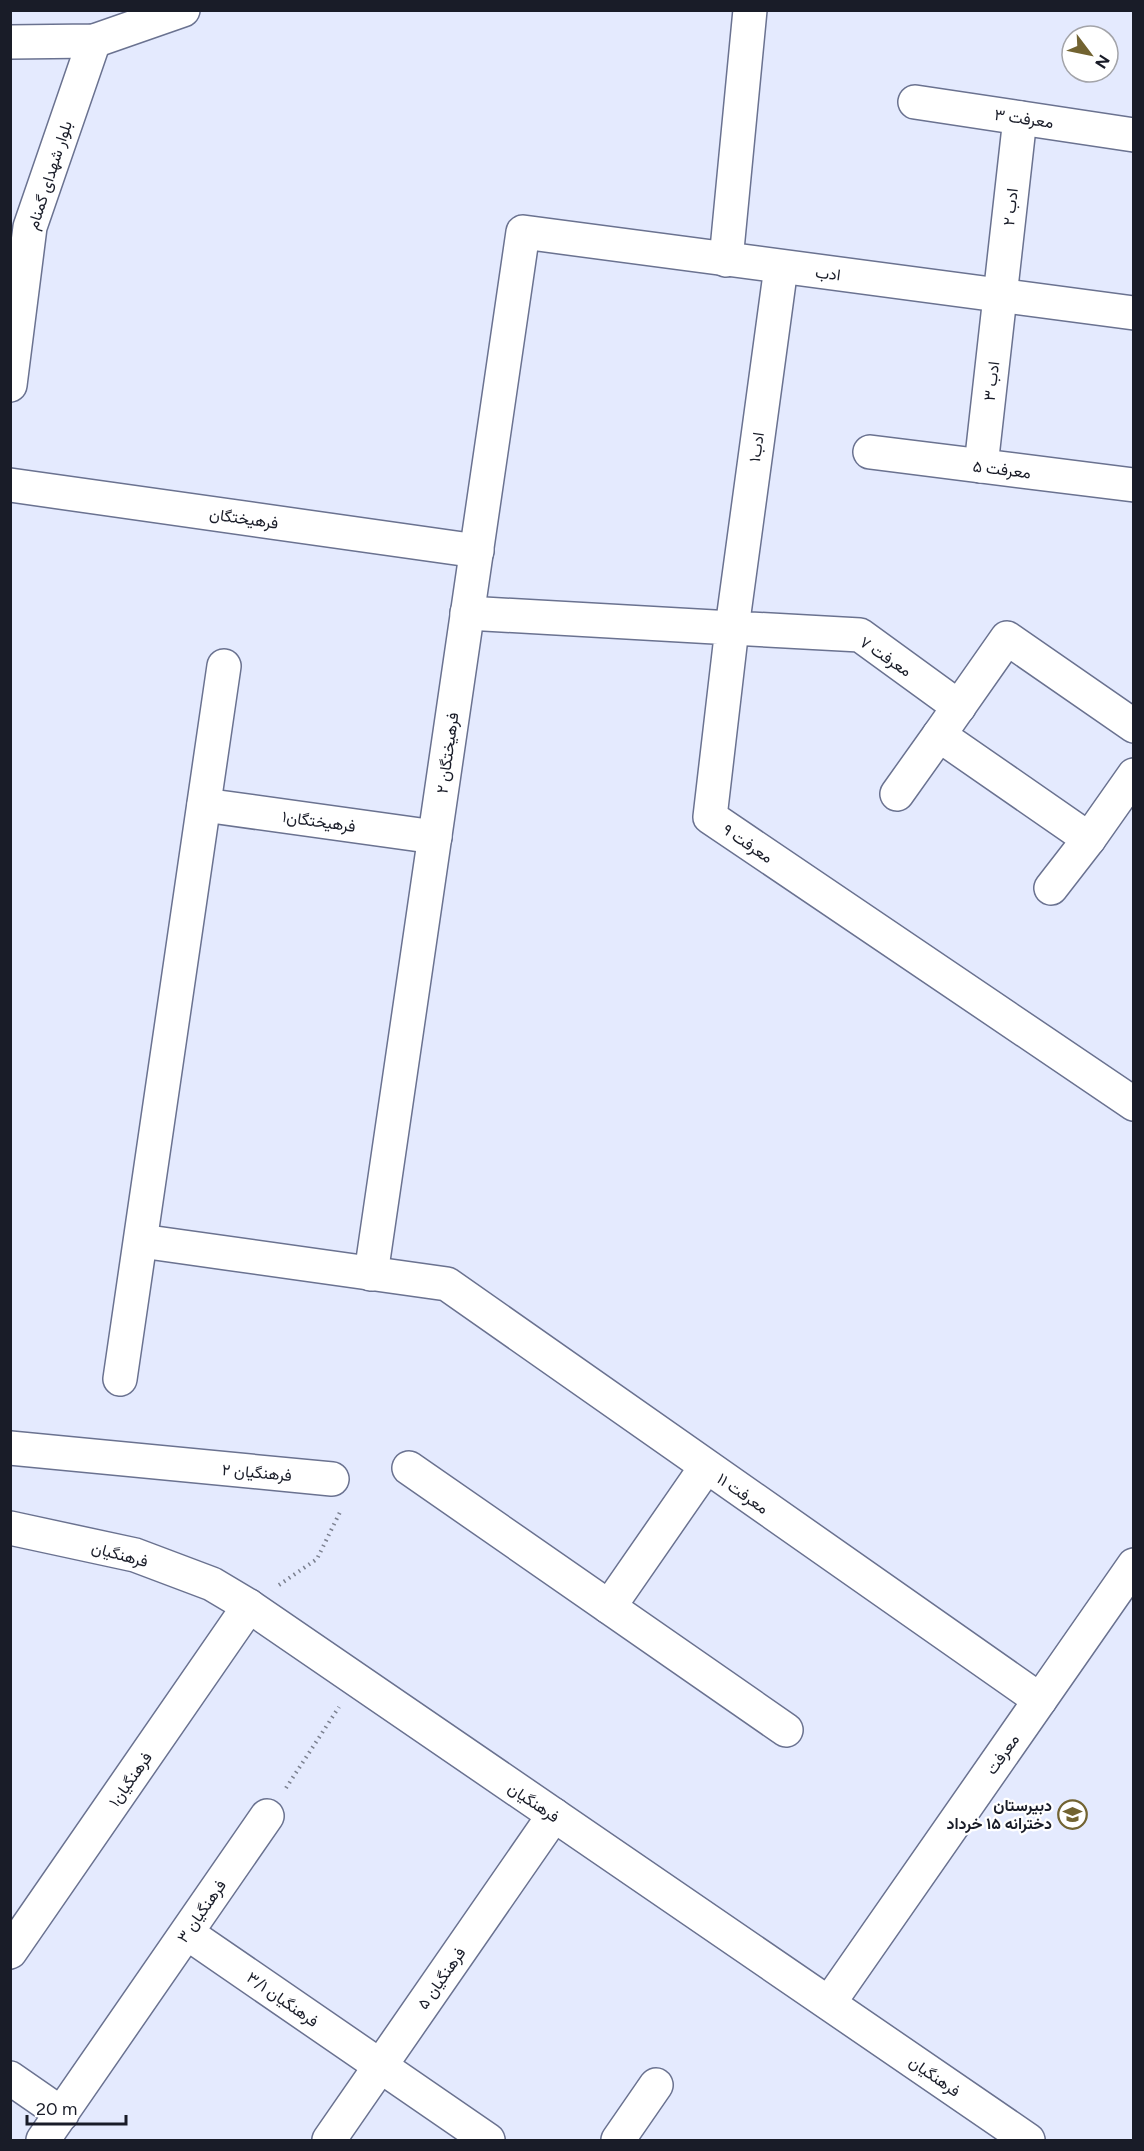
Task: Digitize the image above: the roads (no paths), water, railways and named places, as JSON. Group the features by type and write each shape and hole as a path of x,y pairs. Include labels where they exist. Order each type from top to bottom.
{"street":[{"path":"10,42 94,41 183,10"},
{"path":"726,260 750,10"},
{"name":"بلوار شهدای گمنام","path":"10,385 20,218 94,41"},
{"name":"معرفت ۳","path":"915,102 1134,135"},
{"name":"ادب ۲","path":"1000,295 1020,118"},
{"name":"ادب","path":"523,232 1134,313"},
{"name":"فرهیختگان ۲","path":"371,1274 523,232"},
{"name":"ادب۱","path":"732,628 781,267"},
{"name":"ادب ۳","path":"981,466 1000,295"},
{"name":"معرفت ۵","path":"870,452 1134,485"},
{"name":"فرهیختگان","path":"10,485 477,551"},
{"path":"467,614 732,628"},
{"name":"معرفت ۷","path":"732,628 860,635 959,707"},
{"name":"معرفت ۹","path":"732,628 710,817 1134,1104"},
{"path":"897,794 1007,638 1134,726"},
{"path":"120,1379 224,666"},
{"path":"939,735 1089,839"},
{"path":"1051,888 1129,791"},
{"name":"فرهیختگان۱","path":"204,805 435,837"},
{"path":"141,1241 371,1274"},
{"name":"معرفت ۱۱","path":"371,1274 447,1284 1040,1700"},
{"name":"فرهنگیان ۲","path":"10,1448 332,1479"},
{"path":"609,1607 706,1467"},
{"path":"409,1468 786,1730"},
{"name":"فرهنگیان","path":"10,1528 135,1556 212,1584 249,1606 1028,2140"},
{"name":"معرفت","path":"830,2003 1134,1565"},
{"name":"فرهنگیان۱","path":"10,1952 249,1606"},
{"name":"فرهنگیان ۵","path":"329,2140 554,1815"},
{"name":"فرهنگیان ۳","path":"44,2140 267,1816"},
{"name":"فرهنگیان ۳/۱","path":"187,1933 488,2140"},
{"path":"10,2078 62,2114"},
{"path":"618,2140 656,2085"}],"place":[{"name":"دبیرستان دخترانه ۱۵ خرداد","path":"1073,1814"}]}
